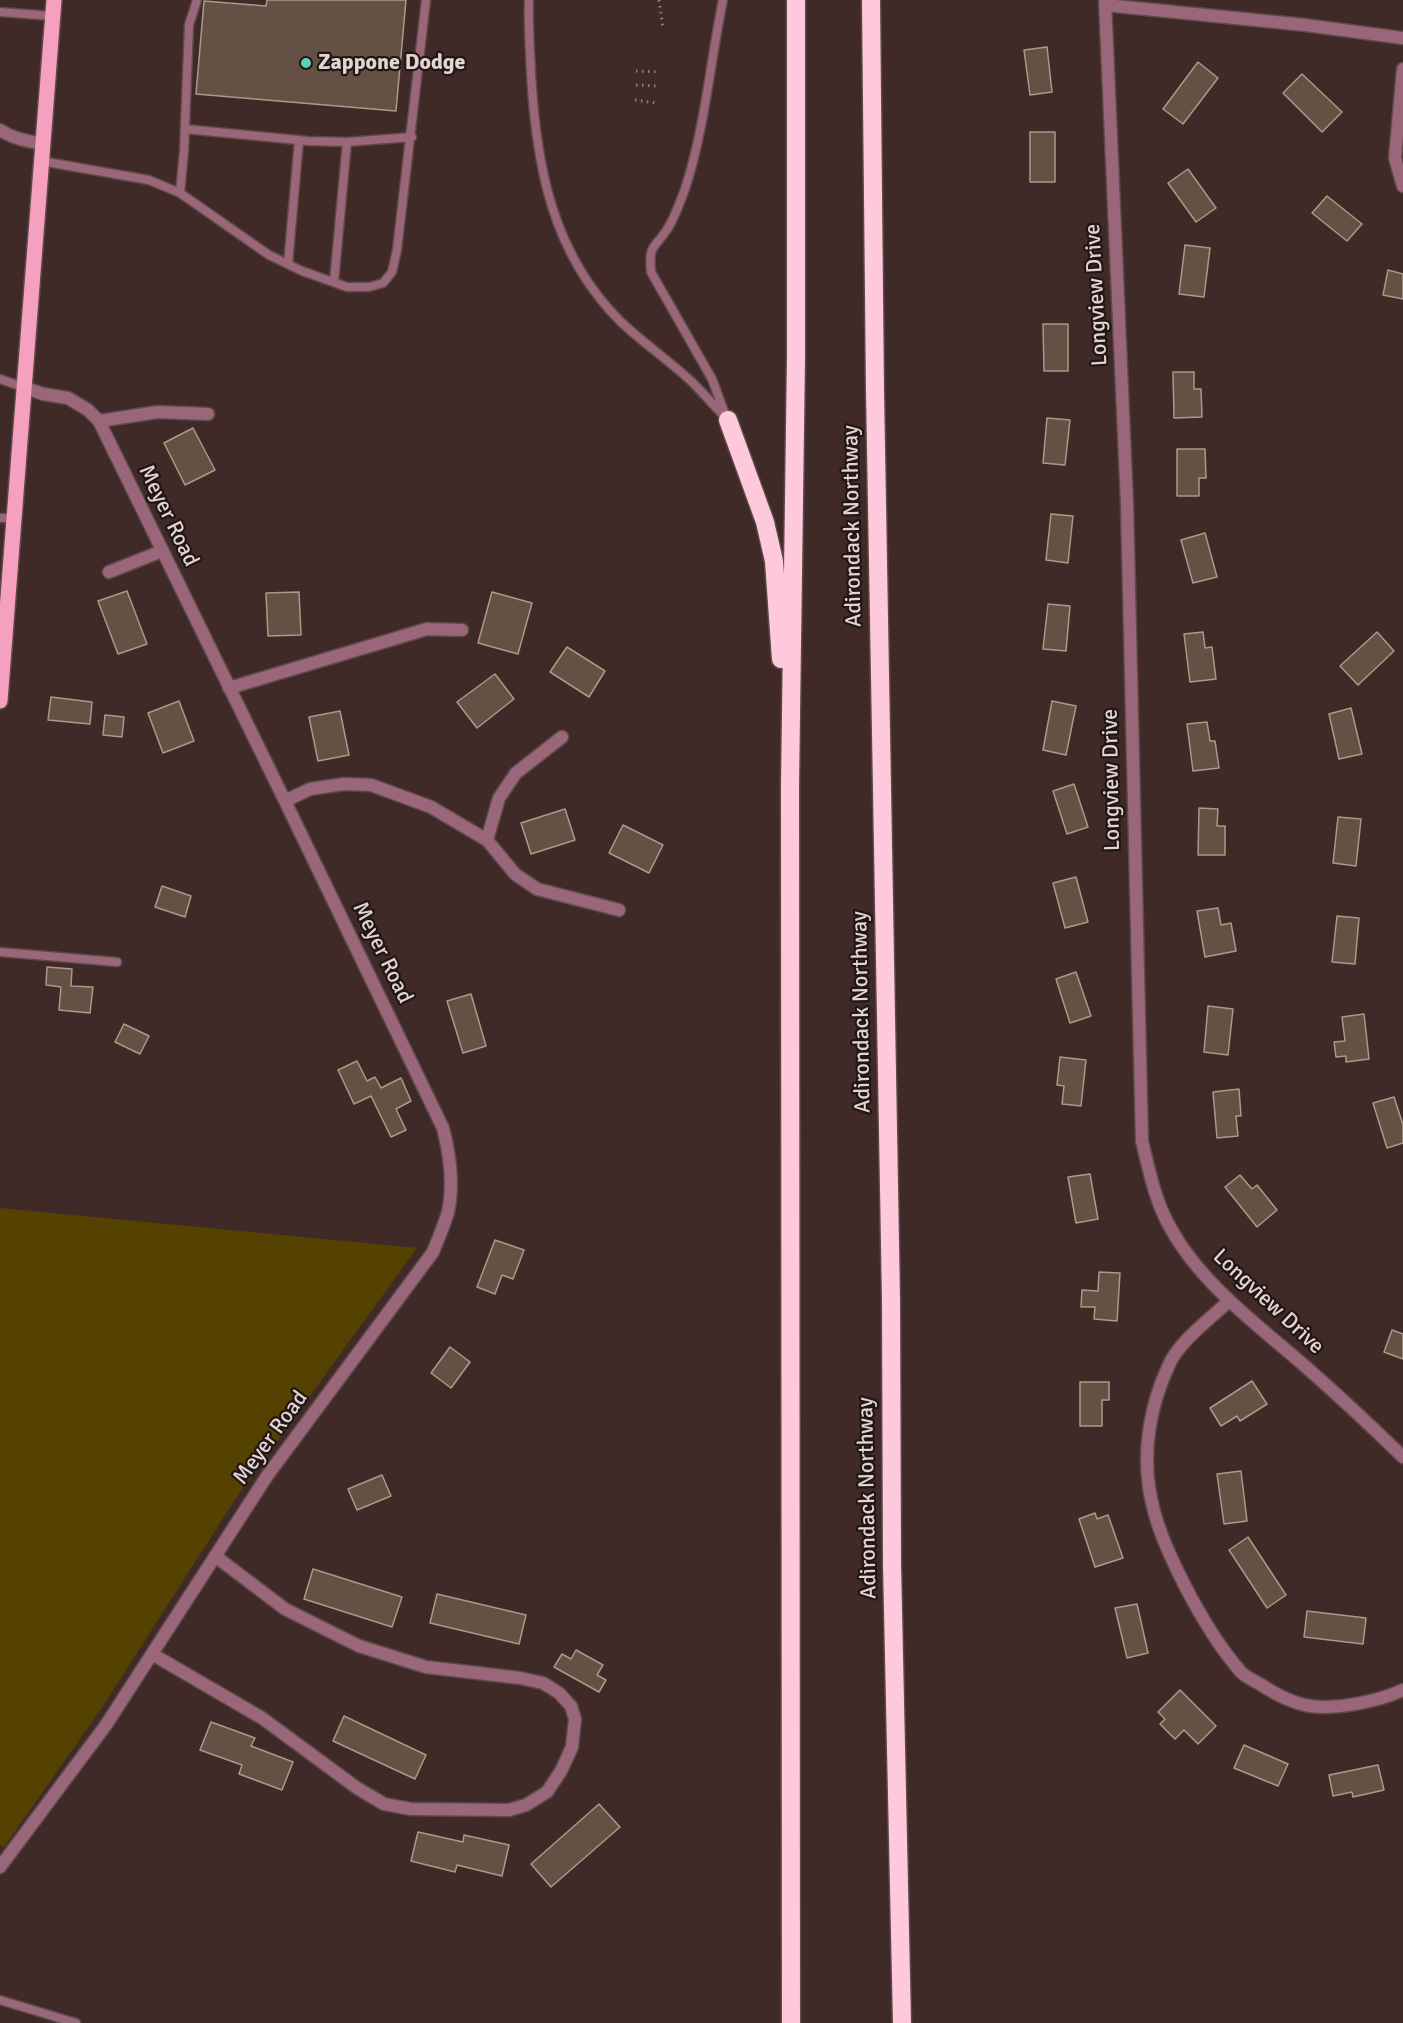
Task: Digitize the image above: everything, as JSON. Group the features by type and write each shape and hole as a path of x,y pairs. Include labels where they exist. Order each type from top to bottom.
{"highway":[{"path":"791,2023 790,786 796,356 796,0"},
{"name":"Adirondack Northway","path":"871,0 875,391 890,1276 892,1564 902,2023"},
{"path":"728,420 765,522 774,561 790,786"}],"main road":[{"path":"0,701 7,518 23,387 54,0"}],"street":[{"path":"1105,2 1403,38"},
{"name":"Longview Drive","path":"1105,2 1127,504 1142,1141 1152,1184 1169,1227 1190,1258 1229,1301 1329,1387 1403,1457"},
{"path":"1403,69 1395,158 1403,186"},
{"path":"0,130 27,142 43,143"},
{"name":"Meyer Road","path":"0,1867 106,1725 267,1476 433,1252 448,1212 450,1195 449,1151 443,1128 99,421 88,410 68,398 43,394 23,387"},
{"path":"99,421 158,412 208,414"},
{"path":"109,572 162,551"},
{"path":"228,688 427,629 462,630"},
{"path":"487,840 499,798 516,773 562,736"},
{"path":"285,801 310,789 344,784 371,785 431,807 487,840 516,874 537,889 619,910"},
{"path":"1229,1301 1179,1349 1168,1365 1154,1404 1148,1438 1148,1484 1154,1517 1165,1546 1210,1631 1242,1673 1278,1695 1310,1706 1348,1706 1393,1695 1403,1690"},
{"path":"152,1654 262,1718 357,1788 384,1804 411,1809 509,1810 526,1805 547,1792 561,1771 572,1747 575,1719 571,1706 559,1693 543,1683 520,1678 426,1667 359,1646 285,1609 215,1556"}],"lane":[{"path":"180,193 189,25 197,0"},
{"path":"42,161 149,180 180,193 269,255 288,264 347,286 369,287 383,283 392,272 397,250 412,137 426,0"},
{"path":"529,0 533,119 540,166 567,248 590,285 620,320 694,384 728,420"},
{"path":"723,0 702,126 684,191 666,232 652,247 650,259 651,272 712,379 728,420"},
{"path":"0,12 52,16"},
{"path":"185,129 299,140 347,142 412,137"},
{"path":"288,264 299,140"},
{"path":"334,282 347,142"},
{"path":"0,379 23,387"},
{"path":"0,952 117,962"},
{"path":"0,2000 76,2023"}],"path":[{"path":"659,0 663,28"},
{"path":"636,71 659,72"},
{"path":"636,85 657,86"},
{"path":"635,100 656,103"}],"shaded area":[{"path":"0,1208 417,1248 236,1498 103,1706 4,1847 0,1845"}],"building":[{"path":"267,0 406,0 396,111 196,94 204,1 266,6"},
{"path":"1047,47 1052,92 1030,95 1024,50"},
{"path":"1198,62 1218,78 1183,124 1163,109"},
{"path":"1302,74 1342,112 1322,132 1283,93"},
{"path":"1030,132 1055,132 1055,182 1030,182"},
{"path":"1188,169 1216,208 1196,222 1168,183"},
{"path":"1327,196 1362,224 1347,241 1312,213"},
{"path":"1185,245 1210,248 1204,297 1179,294"},
{"path":"1388,270 1403,274 1403,299 1383,295"},
{"path":"1043,324 1068,324 1068,371 1044,371"},
{"path":"1173,372 1194,372 1194,389 1201,389 1202,417 1174,418"},
{"path":"1047,418 1070,420 1065,465 1043,463"},
{"path":"193,428 215,470 185,485 164,443"},
{"path":"1177,449 1205,449 1206,478 1199,478 1199,496 1177,496"},
{"path":"1051,514 1073,516 1068,563 1046,560"},
{"path":"1205,533 1217,577 1193,583 1181,540"},
{"path":"127,591 147,644 118,654 98,601"},
{"path":"299,592 301,635 268,636 266,593"},
{"path":"492,592 532,603 518,654 478,643"},
{"path":"1048,604 1070,606 1066,651 1043,649"},
{"path":"1203,632 1205,648 1212,647 1216,679 1190,682 1184,634"},
{"path":"1377,632 1394,651 1358,685 1340,666"},
{"path":"567,647 605,671 589,697 550,672"},
{"path":"495,674 514,699 477,728 457,702"},
{"path":"51,697 92,702 90,724 48,720"},
{"path":"179,701 194,741 163,753 148,713"},
{"path":"1052,701 1076,706 1066,755 1043,750"},
{"path":"1351,708 1362,754 1339,759 1329,714"},
{"path":"340,711 349,755 318,761 309,717"},
{"path":"105,715 124,717 122,737 103,735"},
{"path":"1207,722 1210,741 1215,741 1219,768 1193,771 1187,724"},
{"path":"1074,784 1088,827 1067,834 1053,791"},
{"path":"1199,808 1218,809 1217,826 1225,826 1225,855 1198,855"},
{"path":"565,809 575,840 531,854 521,823"},
{"path":"1338,817 1361,819 1356,866 1333,863"},
{"path":"623,825 663,845 649,873 609,853"},
{"path":"1076,877 1088,922 1065,928 1053,883"},
{"path":"162,886 191,896 185,917 155,907"},
{"path":"1218,908 1221,925 1231,923 1236,951 1205,957 1197,911"},
{"path":"1337,916 1359,918 1355,964 1332,962"},
{"path":"47,967 72,969 71,986 93,987 90,1013 59,1010 61,987 46,985"},
{"path":"1076,972 1091,1016 1070,1023 1056,979"},
{"path":"471,994 486,1046 463,1053 447,1001"},
{"path":"1208,1006 1233,1009 1228,1055 1204,1052"},
{"path":"1364,1014 1369,1059 1346,1062 1346,1056 1336,1057 1334,1042 1345,1041 1342,1017"},
{"path":"124,1024 149,1036 140,1054 115,1042"},
{"path":"1060,1057 1086,1060 1081,1106 1062,1104 1064,1086 1057,1085"},
{"path":"357,1061 367,1081 375,1077 381,1088 401,1078 411,1101 396,1109 406,1130 391,1137 371,1096 354,1104 338,1070"},
{"path":"1239,1089 1241,1116 1236,1116 1238,1136 1217,1138 1213,1092"},
{"path":"1394,1097 1403,1125 1403,1143 1387,1148 1373,1103"},
{"path":"1090,1174 1098,1219 1076,1223 1068,1177"},
{"path":"1240,1175 1252,1189 1257,1185 1277,1210 1257,1227 1225,1187"},
{"path":"495,1240 524,1250 513,1279 502,1275 495,1294 477,1287"},
{"path":"1099,1272 1120,1273 1117,1321 1094,1319 1095,1307 1081,1307 1082,1290 1098,1291"},
{"path":"1392,1330 1403,1334 1403,1359 1384,1352"},
{"path":"450,1347 470,1362 451,1388 431,1373"},
{"path":"1252,1381 1267,1404 1240,1421 1237,1416 1221,1426 1210,1408"},
{"path":"1080,1382 1109,1382 1109,1400 1102,1400 1102,1426 1080,1426"},
{"path":"1241,1471 1247,1521 1224,1524 1217,1474"},
{"path":"382,1475 391,1496 357,1510 348,1489"},
{"path":"1095,1513 1097,1519 1108,1515 1123,1558 1095,1567 1079,1519"},
{"path":"1248,1537 1286,1595 1267,1608 1229,1550"},
{"path":"313,1569 402,1597 392,1627 304,1599"},
{"path":"437,1594 526,1615 519,1644 430,1623"},
{"path":"1137,1604 1148,1653 1127,1658 1115,1608"},
{"path":"1307,1611 1366,1618 1363,1644 1304,1637"},
{"path":"576,1650 603,1665 597,1675 606,1680 599,1692 554,1667 562,1654 571,1659"},
{"path":"1180,1690 1216,1726 1198,1744 1184,1730 1175,1739 1160,1724 1165,1719 1158,1712"},
{"path":"344,1716 426,1755 415,1779 333,1741"},
{"path":"211,1722 255,1738 251,1746 293,1762 282,1790 239,1774 242,1765 200,1750"},
{"path":"1244,1745 1288,1764 1278,1786 1234,1768"},
{"path":"1378,1765 1384,1790 1353,1797 1352,1792 1333,1796 1329,1775"},
{"path":"599,1804 620,1827 551,1887 531,1864"},
{"path":"418,1832 463,1842 464,1835 509,1845 502,1876 457,1865 455,1872 411,1861"}],"place":[{"name":"Zappone Dodge","path":"306,63"}]}
